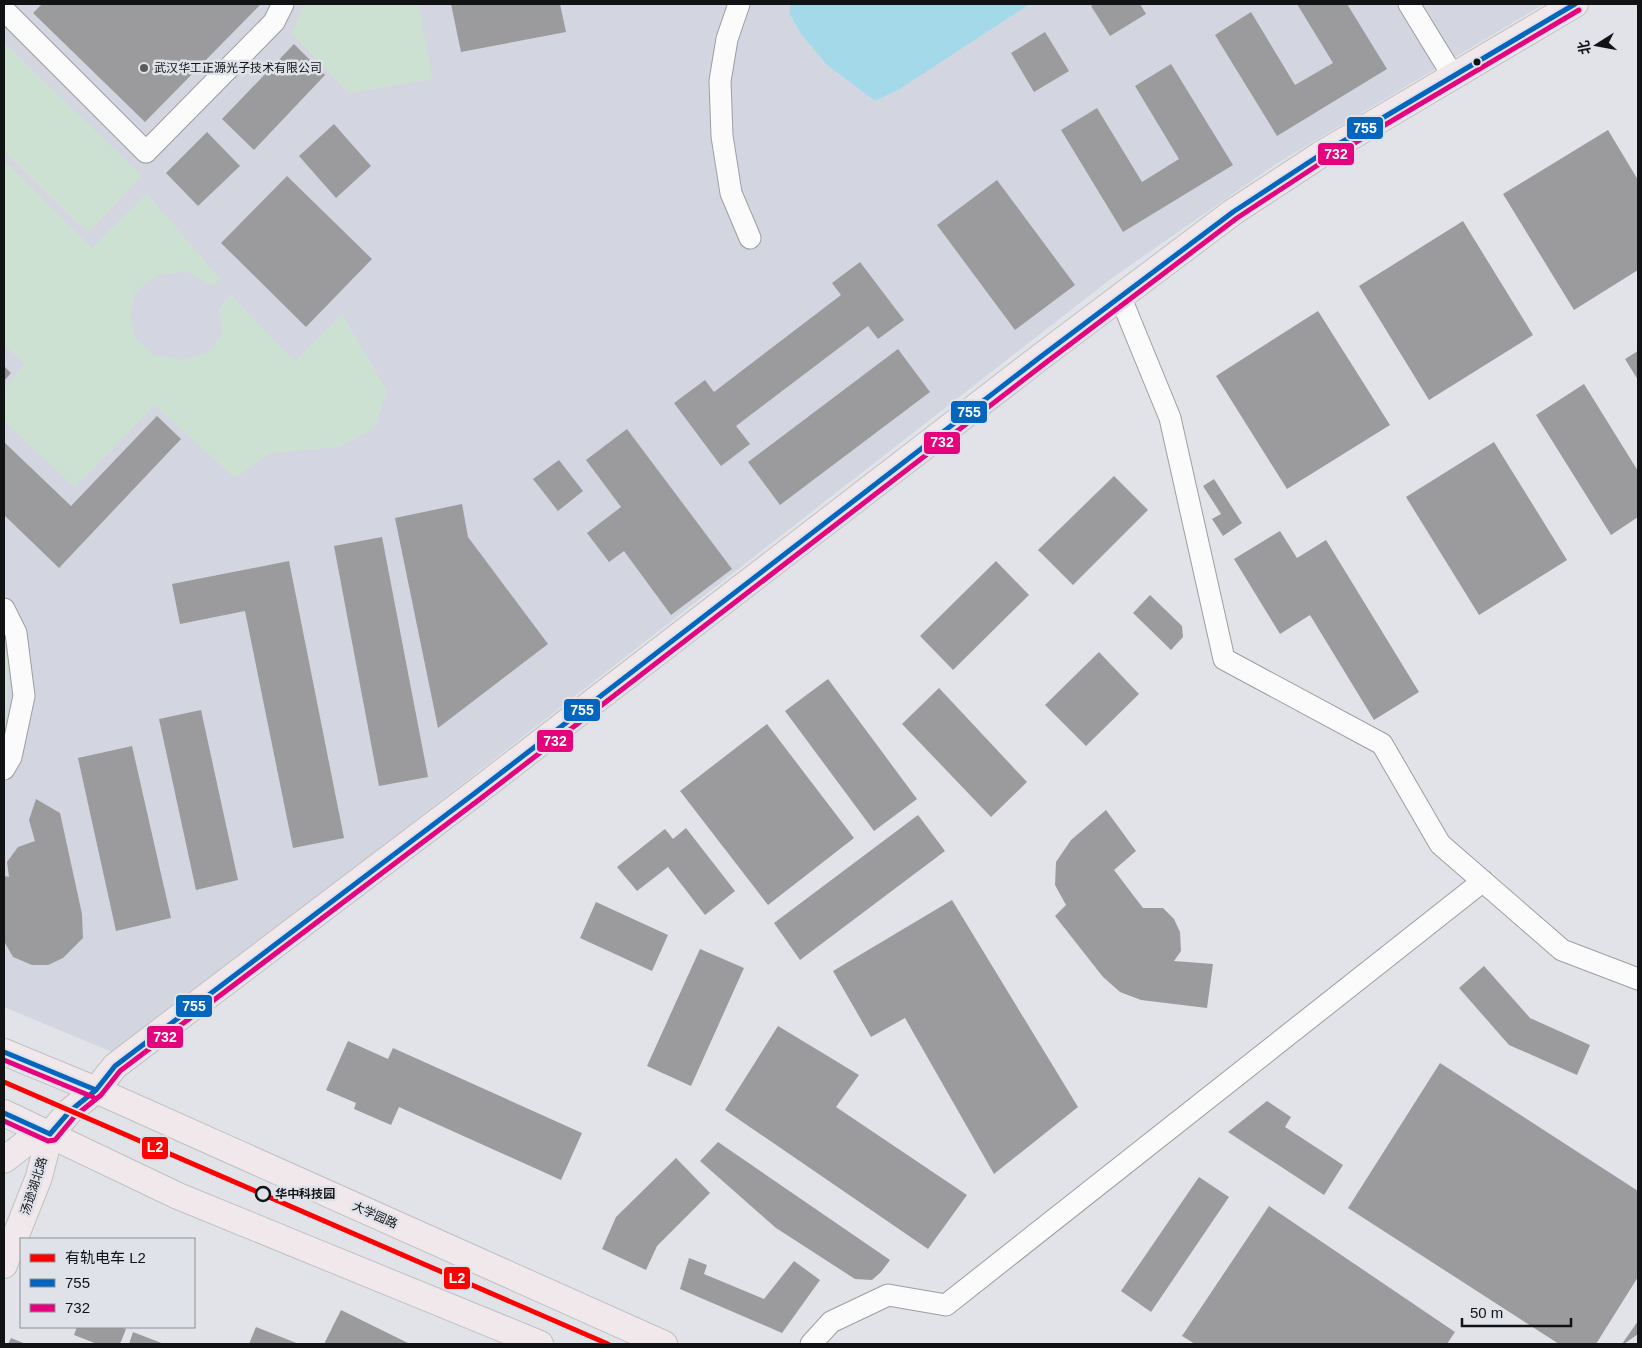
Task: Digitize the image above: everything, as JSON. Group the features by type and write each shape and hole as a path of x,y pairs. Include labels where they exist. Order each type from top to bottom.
{"main road":[{"name":"汤逊湖北路","path":"4,1265 40,1177 50,1134 70,1111 96,1090 115,1066 475,793 1120,296 1233,212 1320,155 1575,4"},
{"name":"大学园路","path":"4,1052 96,1090 664,1344"},
{"path":"4,1113 178,1196 540,1344"},
{"name":"汤逊湖北路","path":"4,1160 30,1140 50,1134"}],"street":[{"path":"4,10 146,152 274,22 283,4"},
{"path":"739,4 726,39 720,81 722,136 731,193 750,238"},
{"path":"1409,4 1453,76"},
{"path":"1120,296 1170,418 1224,658 1382,744 1440,844 1562,950 1638,978"},
{"path":"4,609 16,633 24,696 11,757 4,769"},
{"path":"811,1344 831,1322 888,1295 946,1305 1483,881"}],"shaded area":[{"path":"4,4 790,4 790,15 801,34 827,65 875,101 900,89 1030,4 1544,4 1276,164 1112,278 272,932 112,1052 4,1007"}],"green space":[{"path":"302,4 419,4 432,79 349,93 292,34 303,7"},
{"path":"4,43 142,176 88,233 4,151"},
{"path":"4,160 92,248 147,194 220,279 212,286 186,271 158,275 135,292 130,314 135,338 154,355 182,360 208,352 222,334 219,309 231,295 295,362 342,314 387,391 374,428 338,447 270,453 235,478 155,405 75,487 4,421 4,389 25,364 4,345"},
{"path":"4,647 9,661 7,722 4,730"}],"water":[{"path":"790,4 1030,4 900,89 875,101 827,65 801,34 790,15"}],"building":[{"name":"武汉华工正源光子技术有限公司","path":"42,4 261,4 145,122 33,13"},
{"path":"451,4 560,4 566,32 461,52"},
{"path":"1095,4 1140,4 1146,14 1110,36 1091,6"},
{"path":"1297,4 1347,4 1387,69 1277,136 1215,35 1251,12 1295,85 1333,63"},
{"path":"1045,32 1069,71 1034,92 1011,53"},
{"path":"294,44 325,75 254,150 222,119"},
{"path":"1171,64 1233,165 1123,232 1061,130 1097,108 1142,182 1179,159 1135,86"},
{"path":"334,124 371,166 336,198 299,156"},
{"path":"1608,130 1638,180 1638,270 1574,310 1503,194"},
{"path":"207,132 240,166 198,206 166,173"},
{"path":"287,176 372,259 306,327 221,243"},
{"path":"997,180 1075,285 1015,330 937,225"},
{"path":"1463,221 1533,335 1429,400 1359,286"},
{"path":"860,262 904,320 878,339 868,326 736,426 750,444 721,466 674,403 705,380 714,392 841,295 832,283"},
{"path":"1318,311 1390,425 1287,489 1216,376"},
{"path":"898,349 930,392 780,505 748,462"},
{"path":"1638,351 1638,380 1625,359"},
{"path":"4,366 11,373 4,381"},
{"path":"1584,384 1638,471 1638,517 1611,535 1536,415"},
{"path":"157,416 181,439 59,568 4,515 4,442 71,506"},
{"path":"627,429 732,569 671,615 624,551 609,562 587,533 621,507 586,460"},
{"path":"1494,442 1567,560 1479,615 1406,497"},
{"path":"559,460 583,491 558,511 533,479"},
{"path":"1114,476 1148,510 1073,585 1038,550"},
{"path":"1214,479 1242,523 1223,536 1212,519 1221,514 1203,486"},
{"path":"462,504 468,537 548,644 438,728 395,518"},
{"path":"1280,531 1297,558 1326,540 1419,692 1374,720 1310,615 1280,634 1234,559"},
{"path":"382,537 428,777 379,786 334,546"},
{"path":"289,561 344,838 293,848 245,611 180,624 172,584"},
{"path":"996,561 1029,595 953,670 920,636"},
{"path":"1150,595 1182,626 1183,637 1171,650 1133,613"},
{"path":"1099,652 1139,694 1086,746 1045,705"},
{"path":"828,679 917,799 874,831 785,711"},
{"path":"939,688 1027,782 991,817 902,724"},
{"path":"201,710 238,880 196,890 159,719"},
{"path":"767,724 854,838 768,905 680,791"},
{"path":"132,746 171,918 116,931 78,758"},
{"path":"36,799 60,813 82,914 83,938 63,958 48,965 32,965 13,957 4,941 4,876 9,877 7,862 18,847 35,841 29,820"},
{"path":"1106,810 1136,851 1114,870 1143,908 1163,908 1174,919 1180,932 1181,951 1174,961 1213,964 1207,1008 1141,1000 1120,992 1103,977 1055,916 1066,905 1055,885 1056,862 1071,840"},
{"path":"918,815 945,851 800,960 774,923"},
{"path":"686,828 735,891 705,915 668,867 637,891 617,867 665,829 673,839"},
{"path":"952,900 1078,1107 994,1174 905,1018 871,1037 833,971"},
{"path":"596,902 668,935 652,971 580,938"},
{"path":"700,949 744,968 691,1086 647,1066"},
{"path":"1484,966 1530,1018 1590,1045 1577,1075 1509,1045 1459,988"},
{"path":"778,1026 859,1075 836,1107 967,1195 928,1249 725,1110"},
{"path":"348,1041 388,1059 393,1048 582,1133 561,1180 399,1107 391,1125 354,1109 356,1103 326,1090"},
{"path":"1440,1063 1638,1191 1638,1277 1596,1344 1559,1344 1348,1208"},
{"path":"1267,1101 1291,1117 1285,1127 1343,1165 1324,1195 1228,1132"},
{"path":"718,1142 890,1260 872,1280 855,1279 776,1228 700,1161"},
{"path":"676,1158 710,1193 657,1246 646,1270 602,1249 616,1217"},
{"path":"1199,1177 1229,1197 1151,1312 1121,1291"},
{"path":"1269,1206 1455,1332 1447,1344 1195,1344 1182,1336"},
{"path":"689,1258 707,1265 704,1274 764,1299 794,1261 820,1280 782,1333 680,1289"},
{"path":"341,1310 410,1344 324,1344"},
{"path":"1638,1321 1638,1334 1622,1344"},
{"path":"256,1327 299,1344 249,1344"},
{"path":"77,1328 126,1329 120,1344 97,1344 74,1335"},
{"path":"133,1332 164,1344 129,1344"},
{"path":"11,1338 26,1344 8,1344"}],"tram line":[{"name":"L2","path":"4,1082 608,1344"}],"transit line":[{"name":"755","path":"4,1113 50,1134 70,1111 96,1090 115,1066 475,793 1039,358 1233,212 1320,155 1575,4"},
{"name":"732","path":"4,1121 48,1141 55,1140 75,1116 101,1095 120,1071 480,799 1044,364 1237,218 1324,161 1579,10"},
{"name":"755","path":"4,1052 96,1090"},
{"name":"732","path":"4,1060 93,1097"}],"place":[{"name":"武汉华工正源光子技术有限公司","path":"144,68"},
{"name":"华中科技园","path":"263,1194"}]}
